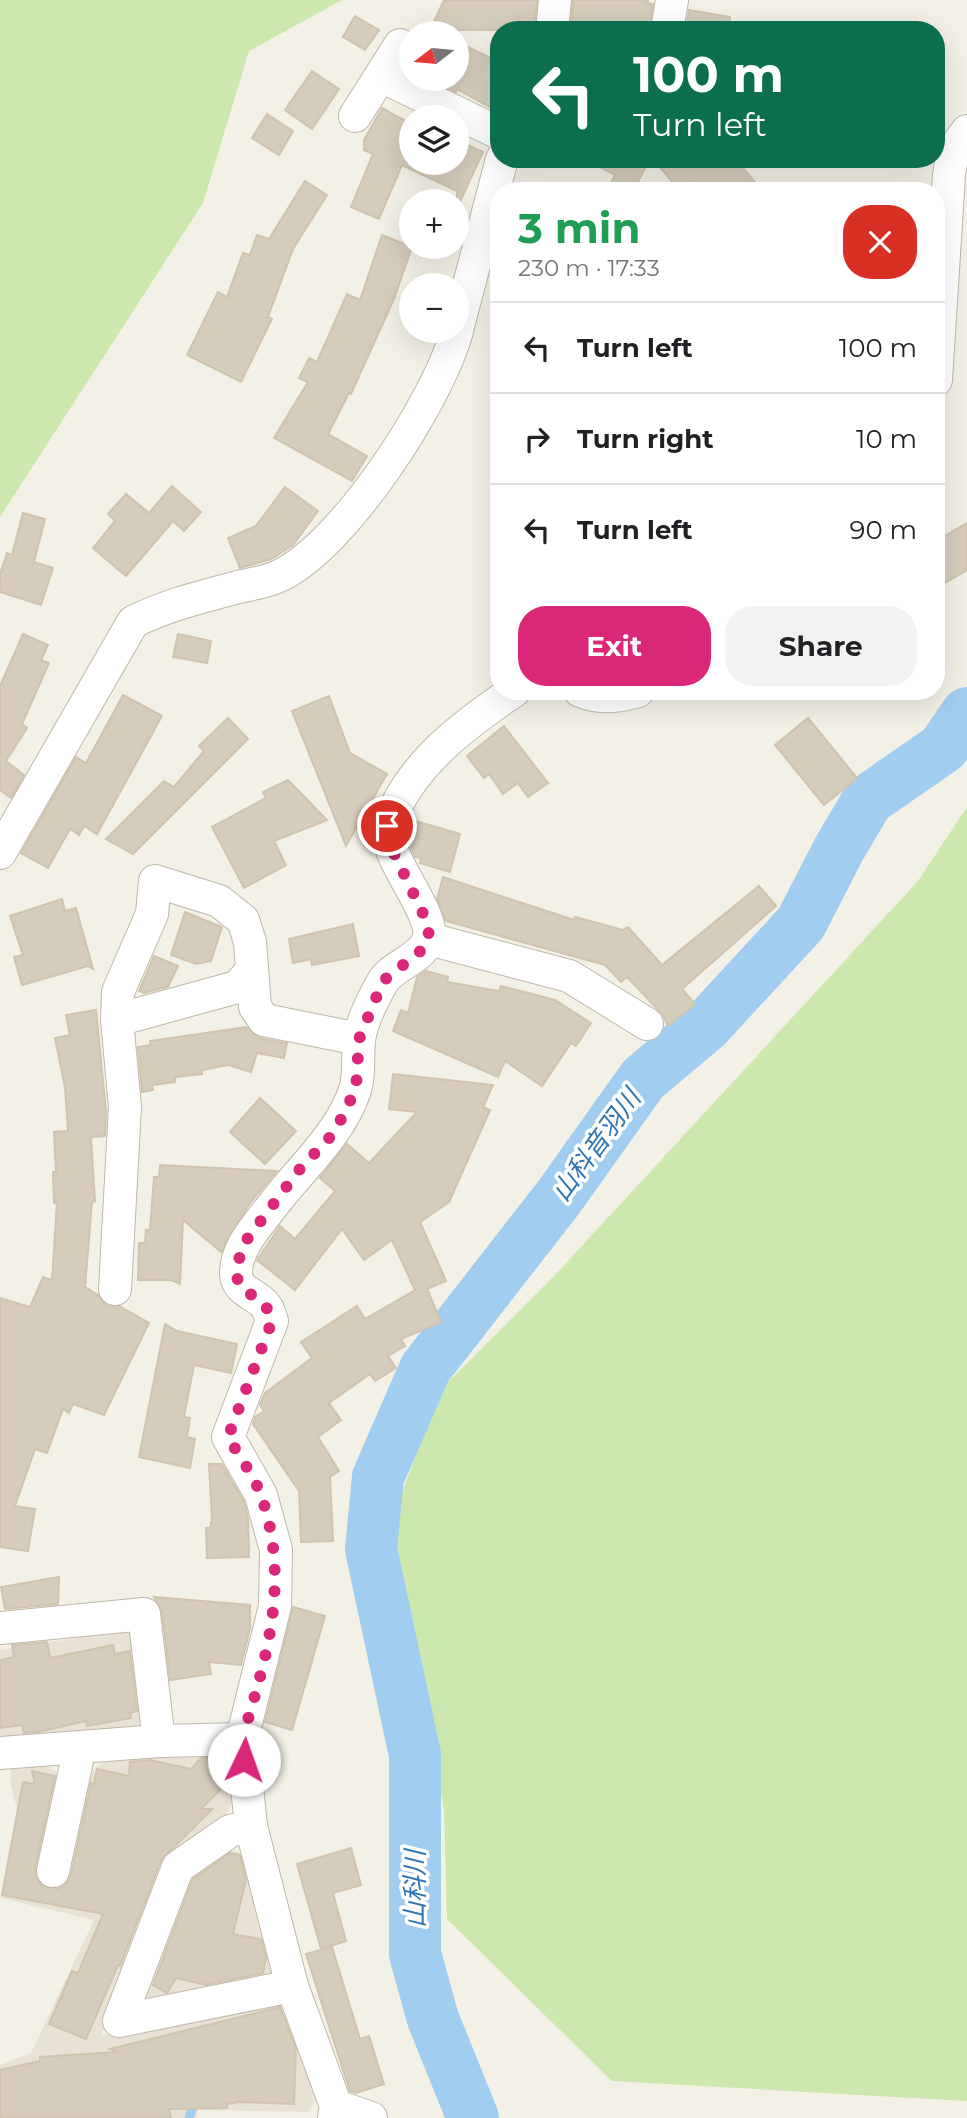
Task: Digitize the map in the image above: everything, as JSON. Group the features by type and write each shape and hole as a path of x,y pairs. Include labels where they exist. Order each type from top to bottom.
{"street":[{"path":"553,21 555,0"},
{"path":"668,21 672,0"},
{"path":"355,116 399,47"},
{"path":"381,76 490,129"},
{"path":"945,226 952,144"},
{"path":"469,284 490,205"},
{"path":"0,853 9,816 133,622 163,607 277,578 299,565 375,483 413,427 447,363 453,343"},
{"path":"371,2118 335,2112 292,1986 251,1826 242,1739 275,1606 276,1550 261,1495 228,1437 272,1321 265,1304 240,1287 236,1274 242,1246 299,1170 331,1136 343,1116 356,1088 359,1039 383,981 423,949 429,939 428,924 391,847 387,826 408,785 429,759 503,700"},
{"path":"115,1289 125,1107 117,1020 118,992 152,914 155,881 219,901 243,920 250,942 255,1007 264,1020 359,1039"},
{"path":"429,939 569,976 647,1024"},
{"path":"117,1020 237,987 252,970"},
{"path":"0,1628 144,1614 159,1741"},
{"path":"0,1753 159,1741 242,1739"},
{"path":"53,1871 80,1747"},
{"path":"251,1826 230,1831 178,1867 118,2021 292,1986"}],"shaded area":[{"path":"132,1629 151,1716 141,1734 0,1744 0,1650"},
{"path":"237,1748 241,1789 217,1829 165,1878 101,2036 284,1994 319,2095 308,2112 198,2110 196,2118 0,2118 0,2065 31,2053 94,1920 1,1898 17,1809 11,1786 10,1764 46,1764 63,1777 86,1775 107,1760"},
{"path":"219,1849 248,1853 275,1963 265,1984 153,2005 139,1984 188,1877"}],"green space":[{"path":"0,0 342,0 249,51 203,203 0,517"},
{"path":"967,807 967,2101 612,2081 447,1919 444,1811 422,1673 388,1530 440,1390 556,1274 918,881"}],"building":[{"path":"444,0 537,0 535,21 490,21 490,30 469,30 469,21 434,21"},
{"path":"573,0 648,0 647,3 653,4 650,21 571,21"},
{"path":"689,10 730,17 730,21 687,21"},
{"path":"355,16 379,30 365,50 343,37"},
{"path":"469,48 490,58 490,107 461,91 469,91"},
{"path":"312,71 339,89 312,129 285,110"},
{"path":"382,108 399,117 399,172 379,219 351,207 373,154 364,150 364,140"},
{"path":"267,114 293,131 279,155 252,138"},
{"path":"469,146 483,152 466,189 453,189 423,175 469,175"},
{"path":"602,168 645,168 638,182 612,182 615,175"},
{"path":"661,168 743,168 755,182 692,181 672,182"},
{"path":"305,181 327,195 293,249 268,317 272,319 241,382 187,355 218,292 227,297 243,253 250,255 257,235 269,239"},
{"path":"382,235 399,242 399,259 408,259 403,273 399,273 399,285 394,299 351,394 349,393 328,434 367,456 352,481 274,438 308,382 299,378 309,358 317,362 347,294 360,300"},
{"path":"172,486 201,512 184,531 173,521 126,576 93,548 115,521 108,514 126,494 149,513"},
{"path":"285,487 318,511 293,545 271,559 240,568 228,538 256,526"},
{"path":"23,513 45,519 34,562 53,568 41,605 0,592 0,574 7,553 12,555"},
{"path":"967,523 967,570 945,583 945,536"},
{"path":"23,634 48,645 41,660 49,663 22,724 27,728 6,761 24,775 11,798 0,790 0,686"},
{"path":"178,634 211,641 207,663 173,657"},
{"path":"123,695 162,716 97,834 84,826 79,835 70,829 48,868 21,853 76,757 86,763"},
{"path":"329,696 350,753 387,774 346,846 292,711"},
{"path":"228,718 248,739 133,854 106,839 164,781 174,787 204,751 199,746"},
{"path":"808,718 857,778 824,805 775,745"},
{"path":"504,726 548,783 528,797 518,783 503,794 489,774 484,778 467,756"},
{"path":"288,780 327,820 274,841 286,865 244,888 212,827 266,798 263,792"},
{"path":"412,820 460,834 450,872 420,863 421,858 415,857 408,837"},
{"path":"443,877 574,920 575,917 623,930 628,927 662,965 759,886 776,906 682,989 695,1004 668,1026 663,1015 627,977 621,982 605,965 446,921 437,899"},
{"path":"62,899 65,911 76,908 93,969 88,966 22,985 14,957 23,955 10,916"},
{"path":"185,912 222,927 211,961 196,964 171,955"},
{"path":"353,924 359,956 312,965 311,959 293,963 289,939"},
{"path":"154,956 178,966 168,987 144,993 139,991"},
{"path":"426,971 448,977 447,982 499,991 501,986 555,1000 591,1023 576,1046 571,1043 542,1086 505,1061 498,1077 393,1031 401,1010 408,1013 417,977"},
{"path":"96,1010 106,1112 105,1136 91,1137 95,1201 92,1202 85,1287 98,1295 106,1305 119,1306 149,1323 104,1415 73,1404 69,1413 63,1409 47,1453 35,1449 15,1506 35,1509 28,1551 0,1547 0,1298 30,1307 43,1277 52,1280 57,1203 54,1203 54,1132 68,1131 65,1087 55,1038 70,1035 66,1015"},
{"path":"246,1027 259,1038 287,1043 284,1058 257,1053 251,1072 228,1065 202,1070 202,1074 175,1077 175,1082 152,1085 153,1090 142,1092 138,1047 151,1045 150,1041"},
{"path":"393,1074 493,1085 483,1107 490,1110 449,1202 420,1222 446,1281 427,1289 441,1322 401,1339 405,1346 388,1356 396,1368 375,1381 370,1374 329,1403 341,1420 318,1437 339,1471 330,1477 333,1541 301,1542 299,1491 253,1424 255,1417 264,1411 260,1405 265,1393 312,1358 301,1342 357,1306 365,1319 415,1290 392,1240 364,1260 342,1229 295,1290 257,1260 280,1226 295,1239 335,1191 320,1178 347,1144 369,1163 417,1112 389,1109"},
{"path":"260,1098 296,1131 265,1164 230,1132"},
{"path":"160,1165 277,1171 250,1203 221,1252 183,1220 180,1284 171,1280 138,1280 139,1243 145,1243 146,1230 150,1230 154,1177 159,1177"},
{"path":"165,1324 177,1331 237,1344 231,1373 194,1365 184,1417 190,1418 187,1437 195,1439 190,1468 139,1457"},
{"path":"209,1464 222,1464 244,1502 248,1518 249,1557 207,1558 206,1528 210,1528 212,1519"},
{"path":"59,1577 58,1604 5,1609 1,1587"},
{"path":"154,1597 250,1605 250,1629 241,1665 209,1662 211,1674 170,1680 162,1612"},
{"path":"293,1607 325,1616 292,1730 265,1722"},
{"path":"47,1642 50,1658 113,1645 115,1654 130,1651 137,1711 130,1713 131,1718 87,1726 86,1721 24,1733 22,1725 0,1728 0,1660 14,1657 12,1645"},
{"path":"201,1758 213,1758 227,1772 228,1782 201,1809 212,1809 161,1860 120,1966 118,1965 86,2039 49,2024 72,1971 78,1973 103,1914 2,1895 23,1782 35,1784 32,1771 55,1776 35,1868 41,1885 58,1889 66,1884 71,1875 91,1783 94,1784 97,1769 129,1776 130,1762 150,1760 191,1769"},
{"path":"351,1848 361,1885 333,1893 346,1941 321,1949 297,1864"},
{"path":"230,1853 240,1855 246,1880 233,1934 261,1939 266,1957 263,1973 206,1985 176,1978 167,1993 153,1985 193,1879"},
{"path":"332,1947 360,2039 369,2036 384,2084 356,2093 350,2091 306,1954"},
{"path":"280,2007 296,2049 294,2104 239,2102 227,2104 227,2108 169,2109 171,2118 0,2118 0,2070 40,2061 40,2057 117,2052 110,2049"}],"waterway":[{"name":"山科音羽川","path":"473,2118 433,2019 415,1954 415,1755 371,1549 378,1477 425,1369 559,1197 643,1079 706,1026 801,923 868,800 943,748 967,713"},
{"path":"189,2118 195,2100"}],"route":[{"path":"244,1760 242,1739 256,1693 275,1606 276,1550 261,1495 228,1437 272,1321 265,1304 240,1287 236,1274 242,1246 299,1170 331,1136 343,1116 356,1088 359,1039 383,981 423,949 429,939 428,924 391,847 387,826"}],"water label":[{"name":"山科川","path":"415,1889"}]}
